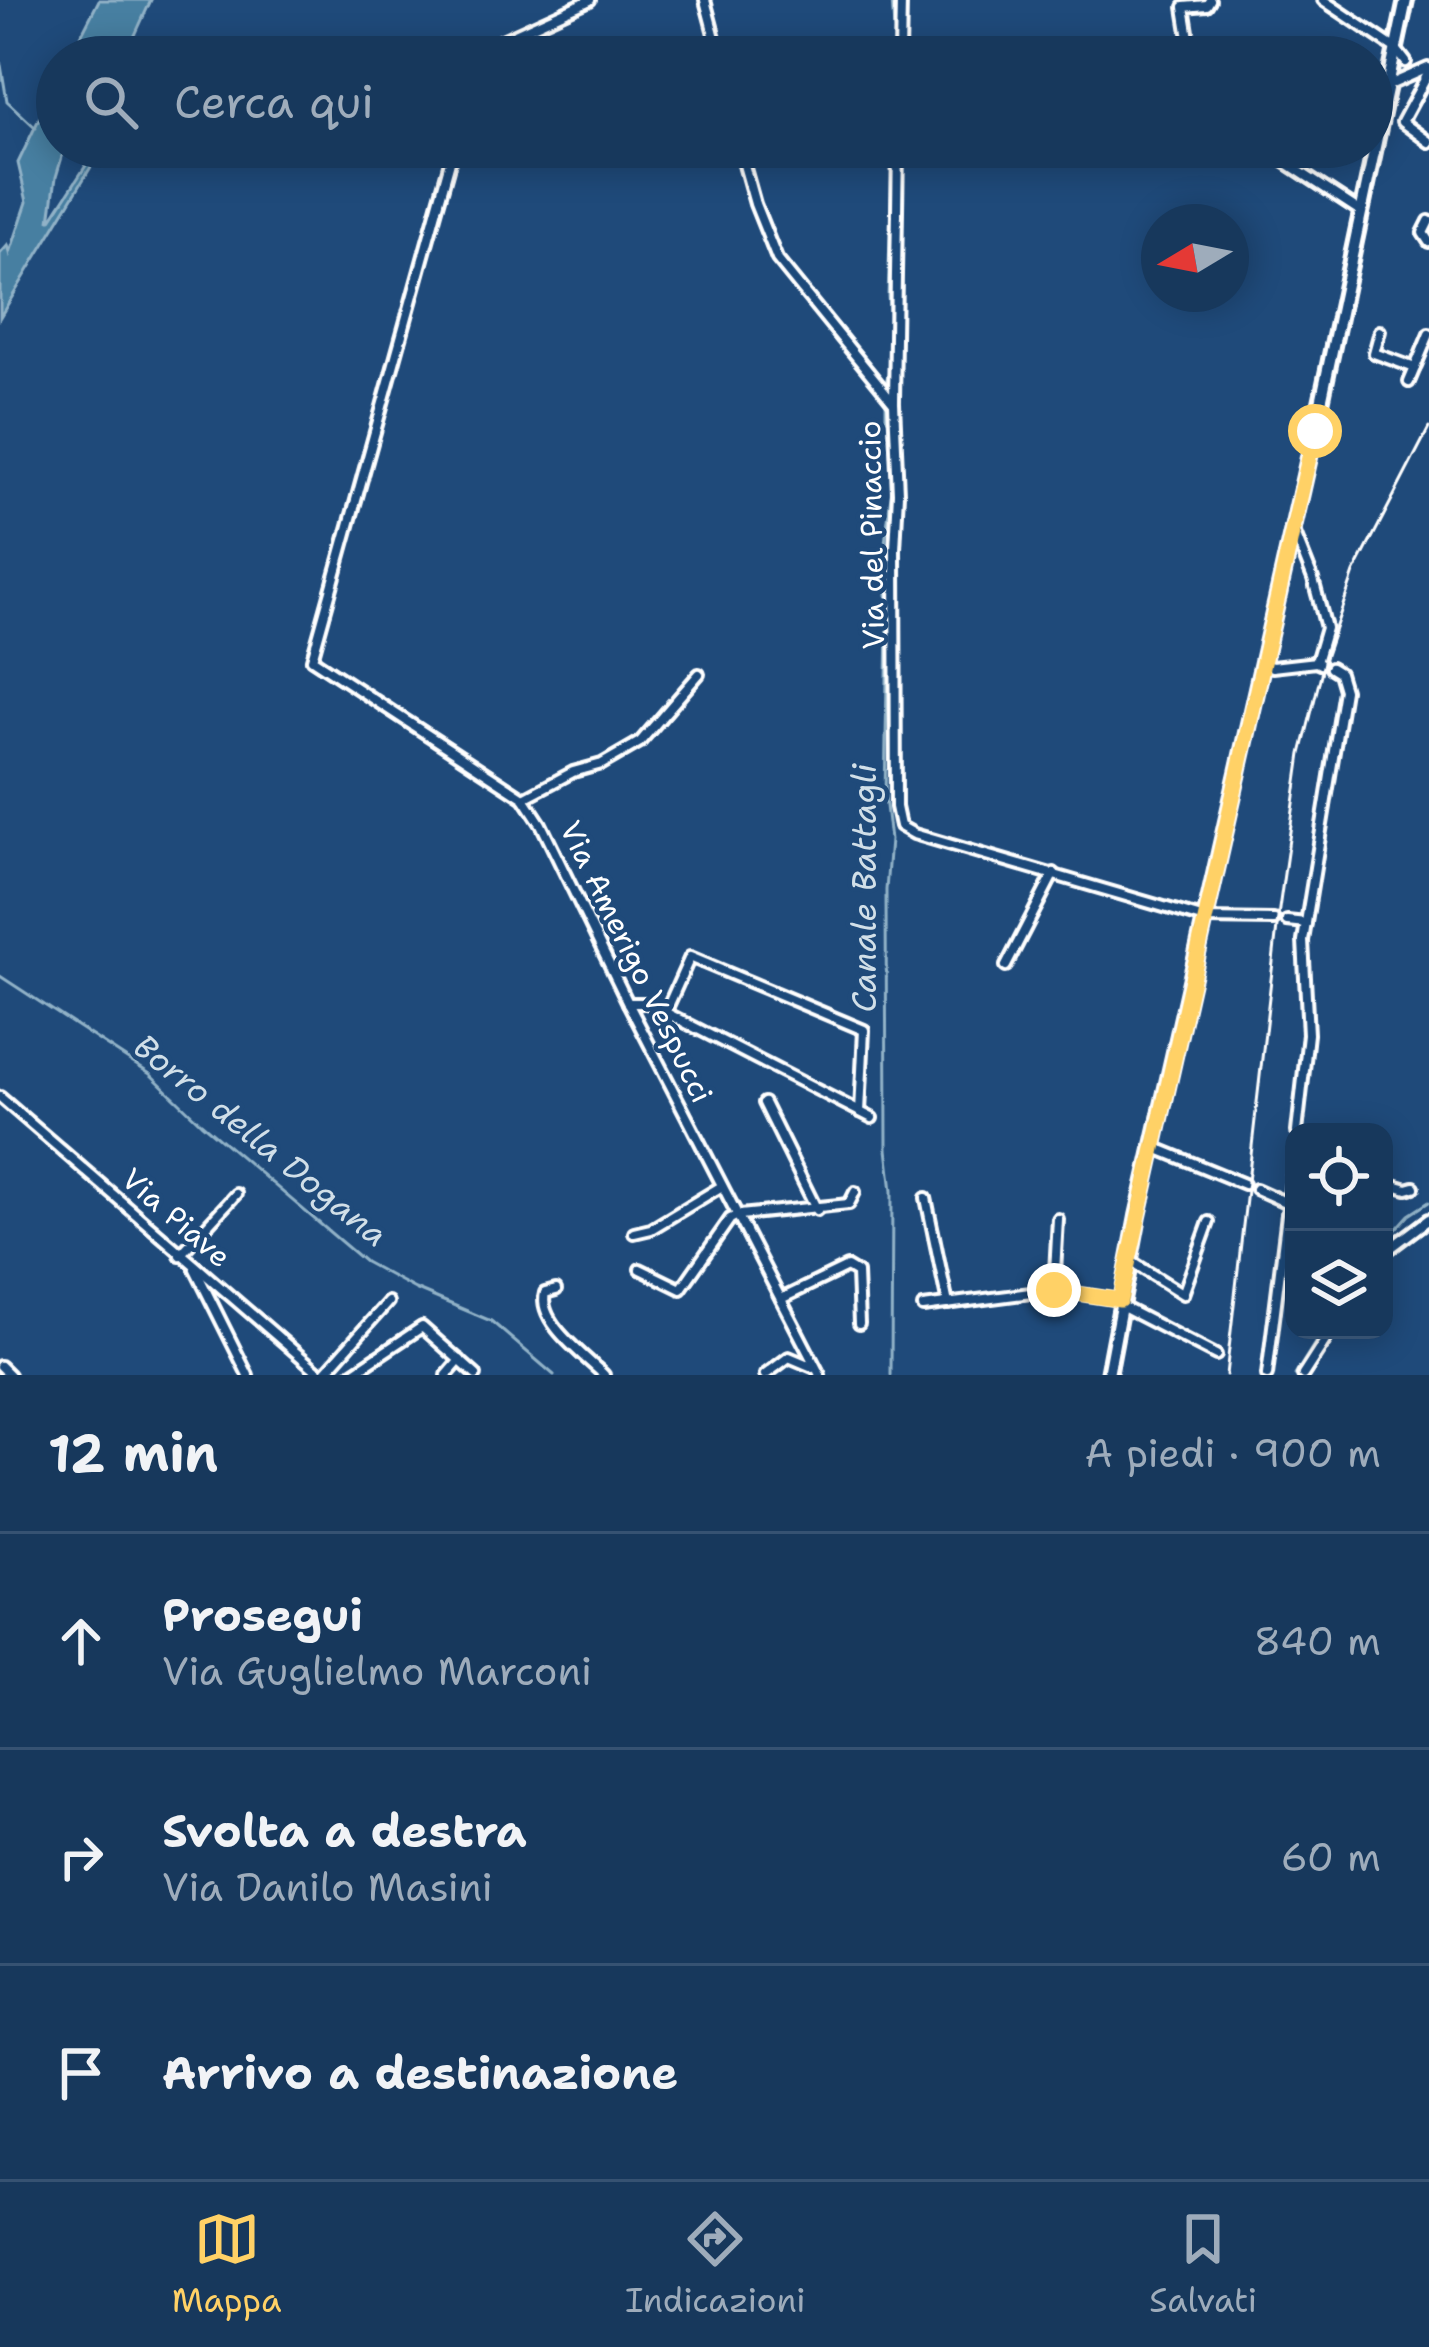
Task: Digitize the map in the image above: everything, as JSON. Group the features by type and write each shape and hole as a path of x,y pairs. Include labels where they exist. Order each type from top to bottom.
{"street":[{"path":"511,36 590,0"},
{"path":"705,0 714,36"},
{"path":"900,36 901,0"},
{"path":"1189,36 1184,8 1210,0"},
{"path":"1323,0 1377,36"},
{"path":"1393,61 1406,0"},
{"path":"1393,47 1406,62"},
{"path":"1393,65 1406,62 1428,70"},
{"path":"1393,66 1409,76"},
{"path":"1393,83 1428,70"},
{"path":"1428,70 1402,122 1429,142"},
{"name":"Via Amerigo Vespucci","path":"448,168 312,658 524,798 542,824 628,1003 818,1372"},
{"name":"Via del Pinaccio","path":"745,168 777,259 894,403 896,806 900,826 1054,873"},
{"path":"894,403 898,168"},
{"path":"1294,168 1360,211"},
{"path":"1108,1375 1129,1260 1369,168"},
{"path":"1429,221 1423,233 1429,242"},
{"path":"1380,331 1374,353 1414,368"},
{"path":"1409,382 1429,334"},
{"path":"1263,664 1318,663 1325,628 1293,530"},
{"path":"1298,1123 1307,1054 1306,923 1344,690 1339,673 1331,668"},
{"path":"524,798 640,742 699,674"},
{"path":"1006,966 1054,873 1205,919 1274,920"},
{"path":"1286,921 1306,923"},
{"path":"665,1013 690,957 864,1030 860,1112"},
{"path":"628,1003 647,1004 872,1118"},
{"name":"Via Piave","path":"0,1097 322,1375"},
{"path":"764,1103 817,1210"},
{"path":"1156,1148 1244,1184"},
{"path":"1393,1185 1414,1187"},
{"path":"634,1233 651,1229 722,1186"},
{"path":"1256,1190 1285,1202"},
{"path":"640,1269 681,1289 730,1219 848,1204 855,1192"},
{"path":"180,1255 236,1194"},
{"path":"926,1198 948,1304"},
{"path":"1054,1290 1058,1219"},
{"path":"1393,1246 1429,1219"},
{"path":"1129,1260 1183,1294 1209,1222"},
{"path":"1267,1375 1288,1231"},
{"path":"194,1267 248,1375"},
{"path":"781,1299 848,1268 857,1273 860,1324"},
{"path":"556,1290 542,1299 546,1315 604,1375"},
{"path":"923,1307 1054,1290 1120,1303 1216,1354"},
{"path":"322,1375 388,1301"},
{"path":"338,1358 351,1374 422,1327 476,1375"},
{"path":"1303,1375 1327,1339"},
{"path":"765,1375 789,1357 818,1372"},
{"path":"446,1375 460,1360"},
{"path":"0,1366 9,1375"}],"water":[{"path":"99,0 151,0 135,36 81,36"},
{"path":"36,125 36,168 59,168 50,221 84,168 90,168 0,317 0,254 8,245 10,253 27,202 18,163"}],"waterway":[{"name":"Canale Battagli","path":"892,0 894,29"},
{"path":"0,59 7,101 36,128"},
{"name":"Canale Battagli","path":"891,337 892,168"},
{"name":"Canale Battagli","path":"886,382 891,364"},
{"name":"Canale Battagli","path":"886,401 892,487 885,543 891,1375"},
{"name":"Borro della Dogana","path":"0,976 150,1074 365,1262 491,1321 554,1375"},
{"path":"1393,1233 1429,1202"},
{"path":"1295,1375 1317,1339"}],"railway":[{"path":"1226,1375 1301,754 1325,658 1354,573 1429,428"}],"route":[{"path":"1054,1290 1120,1300 1315,431"}]}
